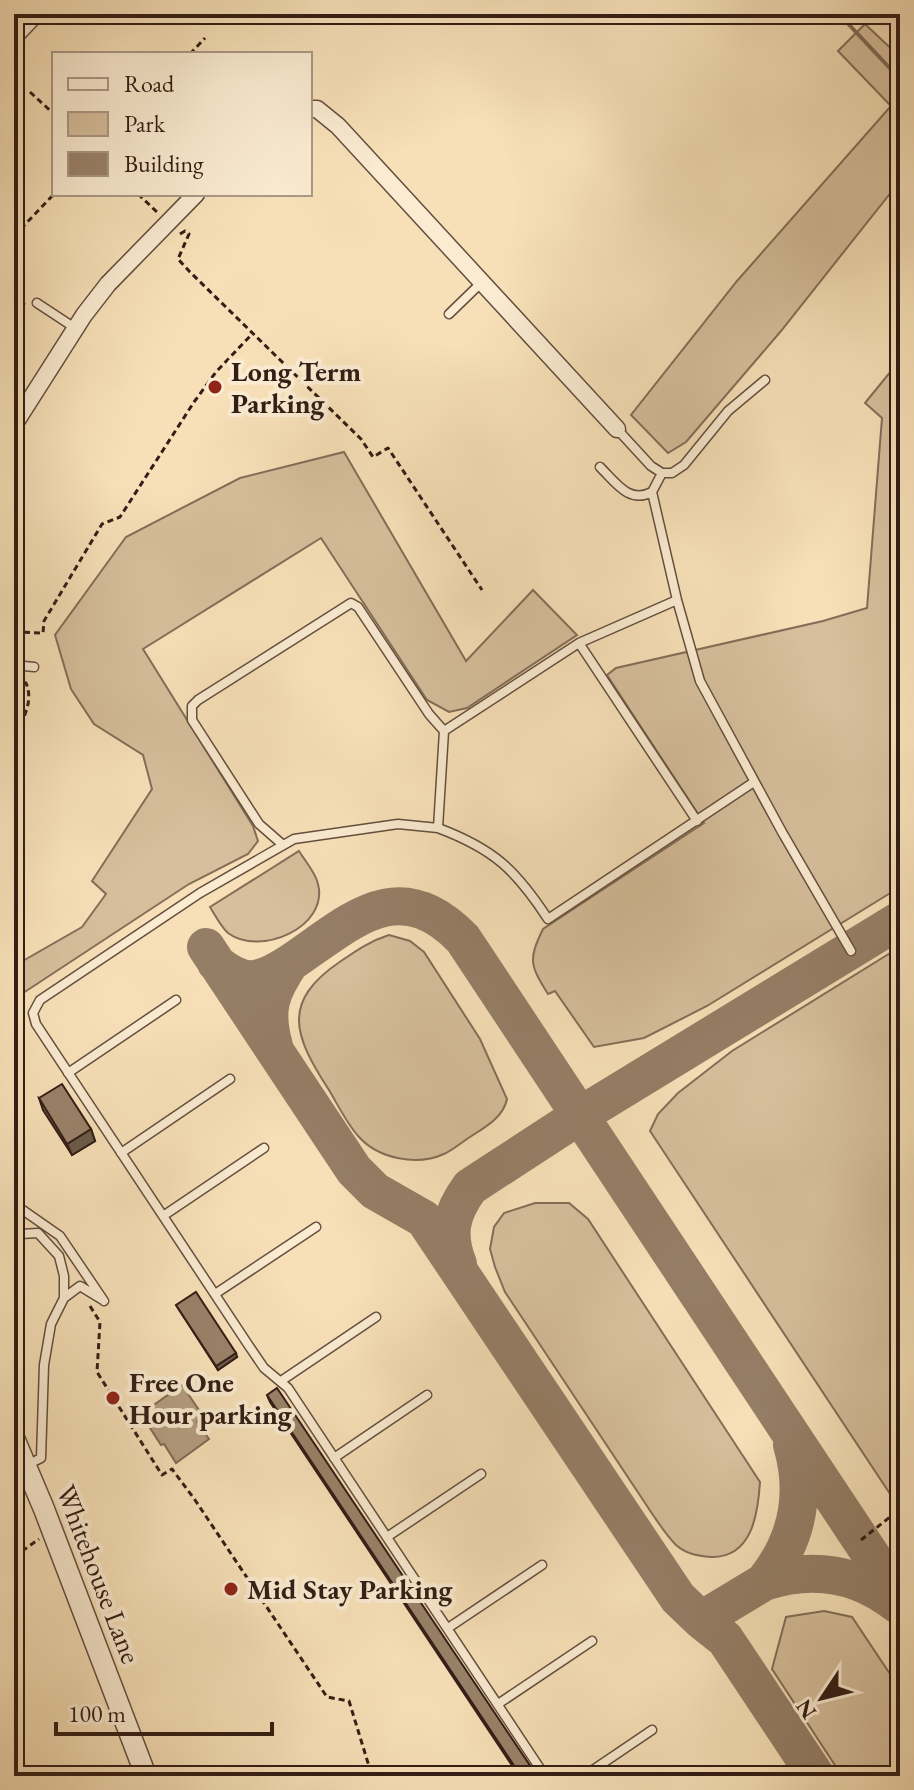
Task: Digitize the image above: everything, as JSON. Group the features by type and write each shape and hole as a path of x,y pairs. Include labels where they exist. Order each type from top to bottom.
{"street":[{"path":"14,37 36,14"},
{"path":"312,109 317,109 338,126 617,429"},
{"path":"14,425 75,328 108,284 171,230 195,196"},
{"name":"Whitehouse Lane","path":"14,1438 146,1776"}],"lane":[{"path":"449,314 482,282"},
{"path":"37,303 75,328"},
{"path":"617,429 651,466 662,473 672,473 684,465 728,411 765,380"},
{"path":"600,467 629,496 642,497 652,492 662,473"},
{"path":"652,492 700,681 851,951"},
{"path":"444,731 579,643 677,600"},
{"path":"283,845 259,824 192,720 192,706 351,603 358,607 429,714 444,731 438,828"},
{"path":"579,643 697,821"},
{"path":"14,665 34,667"},
{"path":"545,1776 281,1381 264,1368 36,1024 33,1013 40,1000 200,893 294,839 398,824 438,828 494,854 521,882 548,919 754,782"},
{"path":"68,1073 176,1000"},
{"path":"121,1153 230,1079"},
{"path":"163,1216 264,1148"},
{"path":"17,1206 60,1236 104,1301 80,1286 64,1298"},
{"path":"215,1294 316,1227"},
{"path":"14,1240 21,1234 38,1233 59,1256 64,1276 64,1298 51,1324 44,1365 41,1458 27,1466"},
{"path":"281,1381 376,1317"},
{"path":"334,1458 427,1395"},
{"path":"387,1537 481,1474"},
{"path":"448,1628 542,1565"},
{"path":"498,1704 592,1641"},
{"path":"584,1776 652,1730"}],"path":[{"path":"192,52 205,38"},
{"path":"30,92 52,112"},
{"path":"14,236 52,196"},
{"path":"140,196 171,230 189,234 178,259 361,439 373,457 388,448 482,590"},
{"path":"14,632 43,633 44,621 102,524 120,517 216,372 253,333"},
{"path":"14,680 26,683 30,693 28,706 14,737"},
{"path":"78,1288 100,1322 97,1372 162,1475 172,1469 327,1697 349,1701 372,1776"},
{"path":"861,1540 900,1509"},
{"path":"14,1557 52,1530"}],"green space":[{"path":"865,24 900,57 900,181 781,331 686,442 668,453 631,415 737,281 891,106 838,51"},
{"path":"900,360 900,887 707,1006 644,1038 594,1047 555,991 548,994 538,976 533,956 543,929 704,823 607,675 616,668 823,621 867,608 882,418 865,403"},
{"path":"344,452 466,661 533,590 577,635 467,708 449,712 427,700 321,538 143,649 253,826 258,841 248,854 189,884 14,999 14,966 82,927 106,894 92,881 152,789 143,755 94,724 71,689 55,635 126,537 240,478"},
{"path":"299,851 313,871 319,899 303,925 289,934 257,942 242,940 228,933 210,907"},
{"path":"389,935 410,941 424,952 480,1039 507,1099 502,1112 493,1121 444,1154 422,1160 399,1158 377,1151 359,1137 317,1071 301,1036 301,1006 308,991 341,961"},
{"path":"900,947 900,1509 650,1131 658,1114 678,1093 732,1051"},
{"path":"535,1203 569,1203 588,1219 760,1482 750,1532 736,1550 725,1555 701,1556 684,1551 673,1542 505,1292 490,1249 494,1227 504,1213"},
{"path":"824,1611 852,1617 900,1689 900,1776 842,1776 772,1669 786,1617"}],"shaded area":[{"path":"182,1385 201,1413 197,1422 209,1439 176,1463 141,1414"}],"building":[{"path":"62,1084 91,1129 67,1144 39,1098"},
{"path":"196,1292 236,1353 216,1366 176,1305"},
{"path":"277,1388 537,1776 521,1776 267,1395"}],"waterway":[{"path":"839,14 900,79"}],"taxiway":[{"path":"290,963 354,920 375,910 396,906 417,909 439,919 463,939 900,1599"},
{"path":"458,1264 452,1243 452,1224 458,1206 470,1187 579,1116 900,920"},
{"path":"206,947 354,1170 375,1191 424,1219 678,1598 725,1639 816,1776"},
{"path":"216,963 245,979 261,978 290,963 274,993 269,1012 274,1046"},
{"path":"792,1445 799,1482 796,1517 784,1550 764,1582 800,1574 834,1576 867,1586 898,1605"},
{"path":"701,1620 764,1582"}],"place":[{"name":"Long Term Parking","path":"215,387"},
{"name":"Free One Hour parking","path":"113,1398"},
{"name":"Mid Stay Parking","path":"231,1589"}]}
